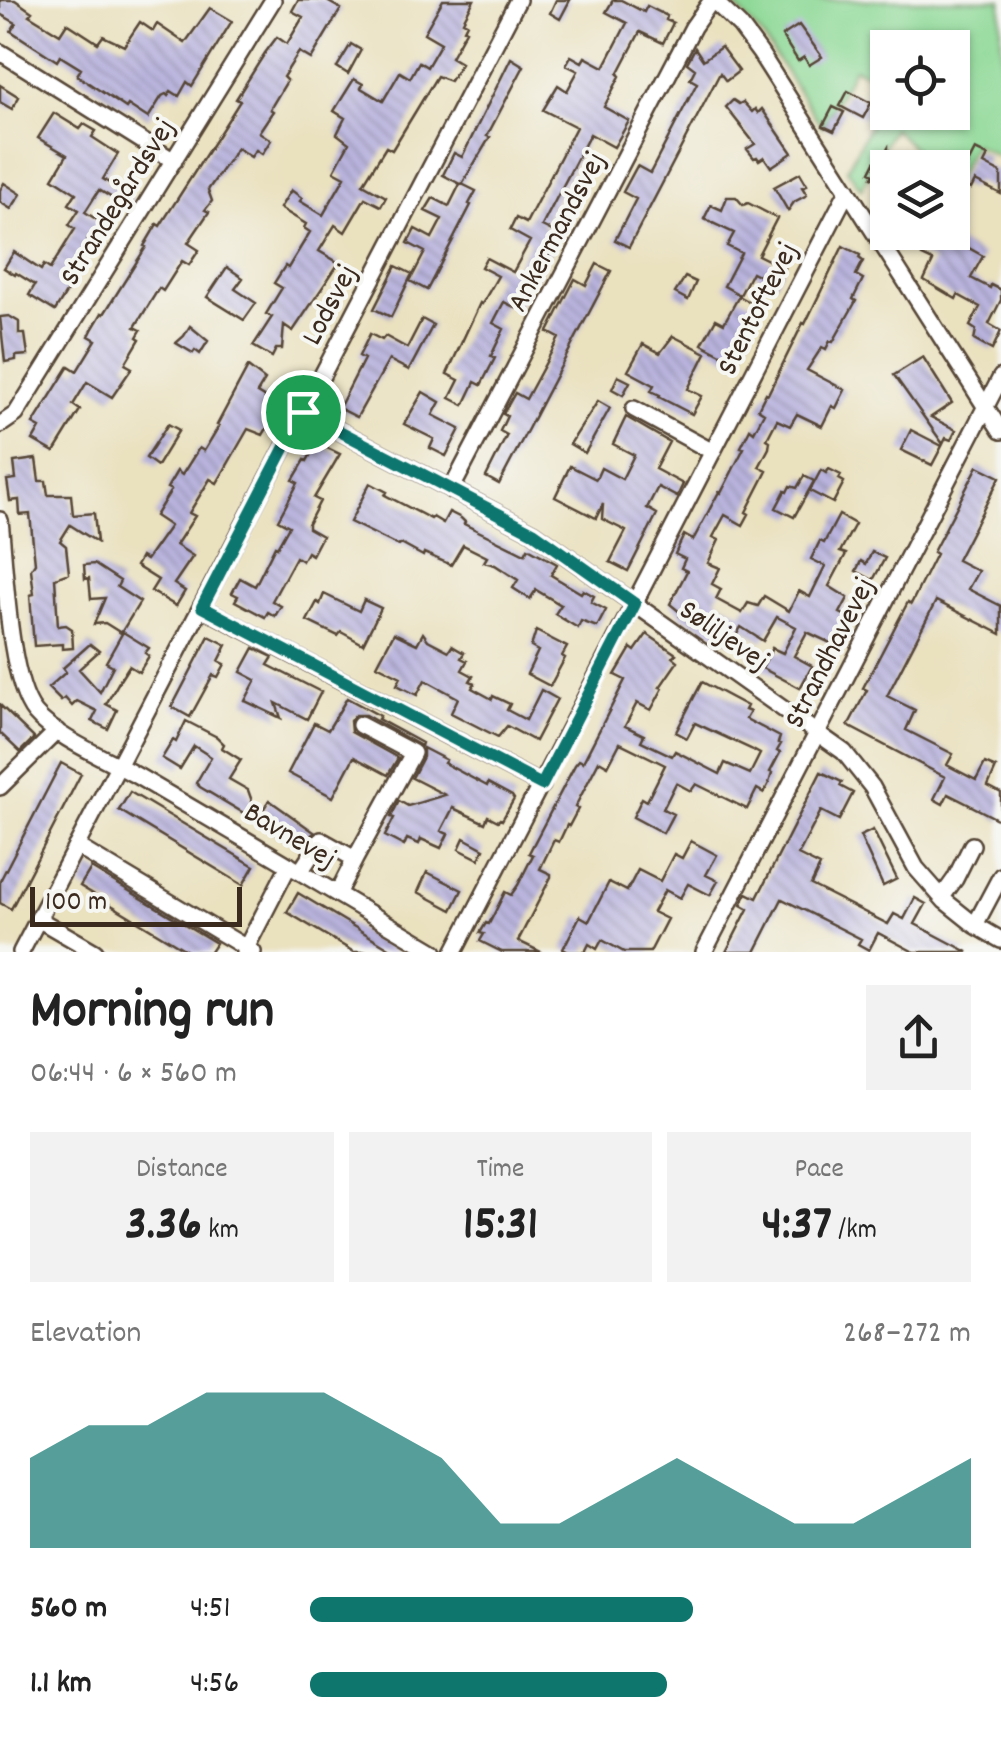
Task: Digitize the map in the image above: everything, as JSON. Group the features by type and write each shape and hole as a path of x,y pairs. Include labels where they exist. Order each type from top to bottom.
{"street":[{"name":"Strandegårdsvej","path":"0,424 16,414 273,0"},
{"name":"Lodsvej","path":"21,952 518,0"},
{"path":"712,0 740,26 760,53 1001,430"},
{"name":"Ankermandsvej","path":"451,490 684,44 712,0"},
{"path":"0,52 174,160"},
{"name":"Stentoftevej","path":"454,952 848,190"},
{"name":"Strandhavevej","path":"704,952 1001,377"},
{"path":"634,409 713,452"},
{"name":"Søliljevej","path":"303,412 533,532 844,752 892,820 916,868 942,897 1001,940"},
{"path":"0,520 21,687 35,712 57,731 0,787"},
{"path":"202,607 542,785"},
{"path":"337,894 413,753 360,725"},
{"name":"Bavnevej","path":"57,731 435,952"},
{"path":"76,846 248,951 295,868 322,840 356,860"},
{"path":"942,897 972,845"},
{"path":"976,925 1001,876"},
{"path":"38,919 95,952"}],"green space":[{"path":"730,0 1001,0 1001,158 974,144 970,152 916,150 895,130 970,130 970,30 870,30 870,78 854,68 822,127 762,36"},
{"path":"870,125 870,130 892,130 881,150 870,150 870,172 861,189 847,169"}],"building":[{"path":"0,0 15,0 32,12 29,15 60,34 67,23 98,43 103,36 124,46 140,22 153,31 157,24 185,43 210,8 232,21 192,86 187,82 179,96 171,91 162,96 148,118 81,78 77,75 81,69 60,56 57,61 11,31 16,23 0,14"},
{"path":"298,0 325,0 341,9 311,59 299,52 283,77 287,81 259,132 271,140 262,154 256,150 251,157 237,148 208,190 212,201 205,210 209,212 188,243 199,250 189,265 182,261 163,291 159,288 135,327 141,330 137,337 140,339 125,364 132,368 112,397 87,382 73,405 80,410 54,452 33,440 40,428 33,424 69,366 77,371 96,340 89,336 93,328 240,101 236,99 265,53 277,37 287,44 303,17 292,11"},
{"path":"443,0 474,0 463,21 467,23 466,30 451,57 461,63 450,81 437,76 392,150 386,147 363,184 386,197 381,206 365,198 345,232 335,225 319,251 339,263 293,331 284,325 282,349 276,349 272,357 253,346 272,317 266,314 282,288 274,283 310,232 304,228 306,224 280,208 291,190 302,198 300,201 323,215 345,177 334,171 349,143 337,134 345,118 334,111 354,79 383,101 400,72 410,78 419,62 427,67 441,43 424,33"},
{"path":"556,0 570,0 560,19 550,13"},
{"path":"613,0 644,12 647,6 673,23 663,43 640,32 604,107 629,121 614,147 590,134 542,226 560,235 516,308 504,302 493,323 504,329 491,356 495,358 481,385 475,382 464,405 450,398 459,380 447,374 480,303 498,276 481,267 486,258 513,272 530,241 510,230 516,218 526,223 576,127 543,110 558,85 567,91 578,71 566,65 571,56 582,62 585,57 604,67 627,23 606,12"},
{"path":"799,25 822,57 809,65 804,57 798,61 782,36"},
{"path":"351,44 361,50 348,74 337,67"},
{"path":"721,47 739,71 726,81 720,73 629,247 615,240 636,199 623,192 637,166 650,173 697,83 690,79 695,69 687,63 695,48 703,60"},
{"path":"511,58 524,66 462,184 476,191 427,290 410,281 425,252 408,243 415,229 432,238 442,219 425,211 433,198 449,206 460,184 443,175 454,153 462,157"},
{"path":"0,85 19,97 12,109 0,102"},
{"path":"848,91 870,102 863,118 840,106"},
{"path":"733,100 743,102 752,112 762,109 792,153 771,167 764,157 754,158 747,149 755,144 726,107"},
{"path":"833,107 844,112 834,131 823,126"},
{"path":"54,113 80,129 84,124 96,131 92,137 118,154 103,179 133,198 127,207 99,190 85,212 108,227 98,243 89,238 70,270 77,275 55,311 29,295 35,285 4,268 14,252 41,270 44,265 50,269 75,229 69,225 79,210 69,204 76,193 53,178 67,155 38,138"},
{"path":"975,150 988,156 984,164 1001,173 1001,194 975,181 970,189 970,160"},
{"path":"800,173 807,185 802,187 807,195 794,202 788,211 774,187"},
{"path":"4,183 21,194 11,209 0,202"},
{"path":"727,197 736,197 743,205 748,203 777,218 758,255 784,268 775,284 752,272 740,295 724,286 741,253 727,246 734,233 704,219 711,205 722,210"},
{"path":"843,246 860,255 863,261 856,275 863,279 853,299 856,301 833,342 826,349 822,347 807,370 845,390 822,426 797,414 790,426 777,420 759,467 767,471 746,512 749,514 743,525 725,515 713,537 719,540 708,563 720,568 712,584 721,589 716,599 742,613 748,603 758,606 764,596 789,611 799,591 810,597 825,566 811,559 839,515 855,524 840,552 846,554 829,586 848,598 840,613 852,619 845,632 851,635 843,649 807,632 794,656 812,666 800,688 762,668 772,648 783,653 796,627 777,617 763,641 741,627 732,643 680,616 670,604 687,571 681,568 685,559 675,554 684,535 693,540 721,493 750,429 754,432 764,413 758,409"},
{"path":"970,249 983,256 971,278 1001,290 1001,300 989,324 1001,331 992,350 974,340 976,330 970,326 980,307 958,295 956,299 924,280 933,261 922,256 925,250"},
{"path":"597,264 611,271 499,484 486,477 507,435 500,431 507,416 503,414 515,393 526,399 559,338 548,332 575,279 586,285"},
{"path":"396,266 412,274 391,317 374,309"},
{"path":"227,267 243,278 235,289 256,303 244,320 207,297"},
{"path":"685,277 696,282 688,300 675,293"},
{"path":"739,296 755,305 744,325 754,330 736,362 702,344 716,319 724,323"},
{"path":"9,316 19,322 19,334 25,334 28,355 5,362 0,317"},
{"path":"422,319 433,325 409,370 389,360 357,417 339,408 364,359 359,356 370,334 382,340 385,336 407,348"},
{"path":"190,326 208,341 200,354 176,343"},
{"path":"673,336 706,353 688,389 702,396 692,414 659,397 651,391 654,385 628,371 643,344 660,353"},
{"path":"923,357 952,403 931,417 956,430 951,440 946,438 943,444 894,375"},
{"path":"248,367 265,380 257,393 291,409 284,419 276,413 263,435 248,429 217,483 210,479 189,513 195,516 176,545 193,556 174,584 185,591 176,606 151,591 158,580 136,566 141,557 146,560 170,526 155,516 171,490 167,488 177,471 182,475 199,448 204,451"},
{"path":"618,376 630,382 623,395 612,389"},
{"path":"423,392 440,402 433,415 460,429 446,456 430,448 434,439 404,424"},
{"path":"598,401 610,408 585,453 570,444"},
{"path":"626,417 669,442 655,469 683,484 677,497 658,487 647,508 657,514 628,571 610,562 626,531 602,519 603,504 596,518 555,497 570,466 596,479 601,468 622,479 634,455 613,444"},
{"path":"168,424 179,430 157,466 146,458"},
{"path":"911,430 942,446 932,465 901,450"},
{"path":"317,443 340,454 314,498 320,501 308,524 308,528 322,536 312,555 307,552 302,561 296,557 272,601 281,606 275,616 268,612 265,617 235,601 238,596 232,593 240,578 255,586 289,526 278,520 298,483 293,480"},
{"path":"36,459 39,481 46,481 48,495 71,495 73,515 94,513 97,542 70,525 60,541 66,546 69,573 55,578 58,626 72,629 73,648 62,649 62,644 34,646 30,595 34,594 31,569 35,563 30,514 20,515 19,500 10,501 7,480 16,479 14,462"},
{"path":"978,466 1000,477 957,560 978,571 968,589 1001,606 1001,634 936,601 887,696 915,710 906,730 953,754 947,765 976,780 985,763 996,768 988,786 1001,793 1001,821 948,794 943,804 934,799 945,777 848,726 867,690 863,688 908,602 911,604"},
{"path":"829,469 841,475 839,479 844,482 833,503 810,491 821,470 826,473"},
{"path":"804,476 814,481 794,517 776,508 785,491 790,486 797,488"},
{"path":"370,483 431,519 443,523 449,512 464,524 525,554 528,548 557,564 551,575 581,593 583,590 594,596 591,602 606,610 597,627 581,621 578,628 555,614 561,605 536,590 530,599 513,588 518,580 484,562 487,557 463,545 451,565 350,522"},
{"path":"872,552 885,558 873,580 856,571 861,561 866,564"},
{"path":"94,564 120,581 117,587 140,602 121,633 105,623 94,624 105,598 91,599 84,565"},
{"path":"324,594 359,611 364,600 381,608 363,644 307,621"},
{"path":"536,631 567,647 550,686 527,674 538,651 531,647"},
{"path":"123,632 149,648 145,653 149,656 139,672 129,666 106,704 117,710 108,729 92,721 97,711 77,701 72,706 65,698 61,701 48,688 90,644 99,651 79,669 100,692 113,666 106,662"},
{"path":"394,633 417,644 423,633 449,651 452,646 464,653 461,658 467,661 462,670 473,676 472,688 510,704 507,710 526,720 541,690 557,699 535,741 507,726 498,737 451,713 458,698 425,680 417,695 397,685 401,677 377,665"},
{"path":"647,634 676,654 673,657 678,661 660,687 663,688 651,710 637,703 625,726 644,735 641,741 672,756 675,751 720,774 725,763 750,774 760,754 695,723 687,738 676,732 702,682 747,706 745,710 750,712 746,719 780,737 780,753 769,783 764,793 757,789 747,809 696,784 691,791 676,783 663,809 673,814 663,833 633,817 642,798 647,801 665,765 620,743 608,766 599,761 569,826 559,842 554,840 540,869 551,877 518,941 541,952 502,952 480,941 484,934 480,933 505,892 511,895 518,885 533,855 529,853 575,765 579,760 583,762 625,680 615,675 631,648 635,651"},
{"path":"209,636 227,645 219,661 225,664 218,677 213,675 190,717 172,707"},
{"path":"254,648 273,657 268,665 321,692 307,719 276,703 281,718 245,701 256,680 241,672"},
{"path":"347,698 422,743 421,746 365,715 355,715 350,721 351,732 398,758 388,775 354,757 333,797 288,773 314,723 328,730"},
{"path":"0,705 34,738 20,752 0,733"},
{"path":"186,721 217,737 224,744 222,748 241,760 229,779 248,790 258,818 269,800 314,832 302,848 200,787 196,783 211,757 194,746 180,769 162,758 173,740 176,742"},
{"path":"423,748 446,760 444,763 512,796 502,820 488,816 485,823 453,808 441,831 448,834 441,848 421,839 419,844 407,839 404,846 385,836 399,801 408,806 445,795 412,778 423,757"},
{"path":"61,763 81,774 11,909 0,903 0,881"},
{"path":"821,772 842,782 840,786 853,793 839,820 821,811 798,855 820,866 811,885 888,924 894,914 904,919 915,898 926,904 915,924 968,952 914,952 878,933 869,950 858,944 861,939 782,899 755,952 726,952 748,909 741,905 747,893 757,898"},
{"path":"130,792 254,866 243,885 119,810"},
{"path":"873,830 897,879 883,886 860,836"},
{"path":"464,838 484,849 479,859 459,849"},
{"path":"691,841 717,855 706,875 718,881 710,895 688,884 680,898 665,890 653,912 667,919 650,952 624,952 602,940 597,949 589,944 585,952 563,949 580,916 589,921 609,882 627,891 638,870 660,881 674,854 682,858"},
{"path":"91,868 216,943 210,952 189,952 80,886"},
{"path":"427,872 462,890 452,910 418,892"},
{"path":"298,893 396,952 354,952 287,912"}],"route":[{"path":"303,412 533,532 635,604 542,785 202,607 303,412"}]}
